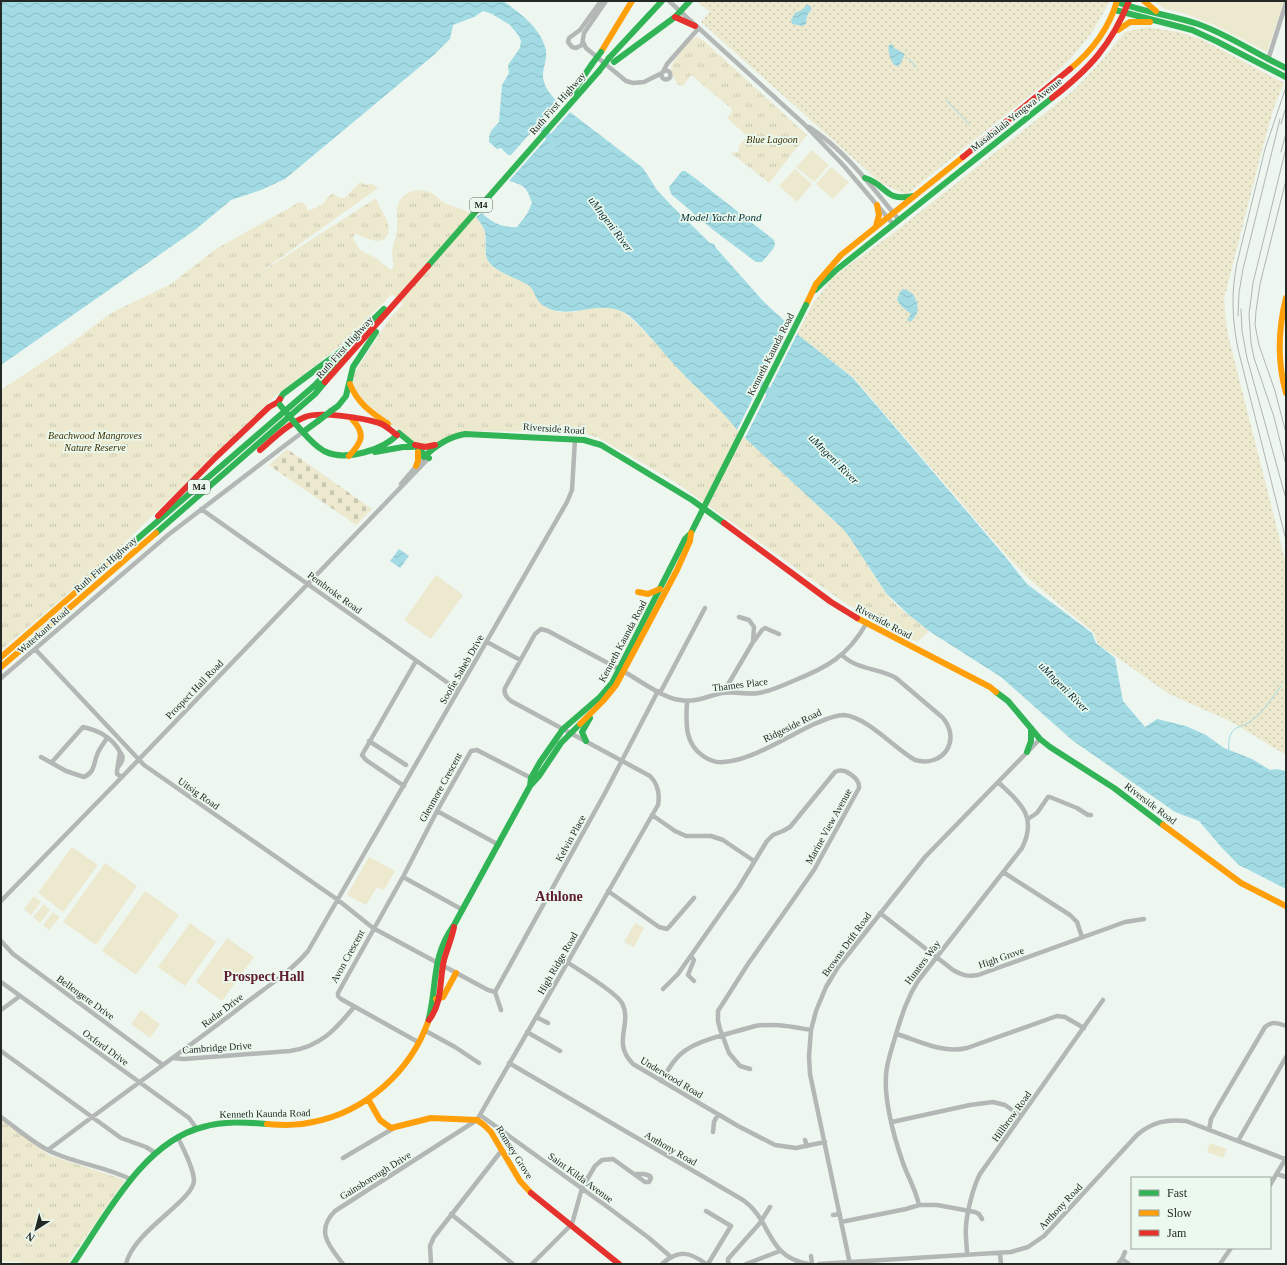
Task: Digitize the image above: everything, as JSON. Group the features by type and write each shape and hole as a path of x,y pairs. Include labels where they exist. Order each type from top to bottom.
{"main road":[{"path":"607,57 632,1"},
{"name":"Ruth First Highway","path":"607,57 653,1"},
{"name":"Ruth First Highway","path":"1,667 202,494 315,394 572,96 607,57 662,1"},
{"path":"597,68 607,57 675,17 690,1"},
{"path":"1144,1 1161,14"},
{"path":"1117,2 1199,25 1284,68"},
{"name":"Masabalala Yengwa Avenue","path":"888,217 1030,103 1080,60 1098,41 1115,10 1117,2"},
{"name":"Masabalala Yengwa Avenue","path":"893,224 1077,78 1099,54 1115,32 1128,4"},
{"path":"1115,10 1124,14 1164,22 1205,35 1284,76"},
{"path":"675,17 680,18 696,27"},
{"path":"1115,32 1130,22 1164,22"},
{"path":"865,178 871,180 892,196 902,198 915,195"},
{"path":"876,227 879,215 878,205"},
{"name":"Kenneth Kaunda Road","path":"548,754 570,732 593,713 611,693 685,539 691,533 814,291 816,284 832,264 888,217"},
{"name":"Kenneth Kaunda Road","path":"814,291 835,271 893,224"},
{"path":"1286,298 1280,322 1279,348 1281,372 1286,393"},
{"path":"302,430 318,421 344,400 350,383 353,367 387,309"},
{"path":"279,404 284,394 341,351 387,309"},
{"name":"Ruth First Highway","path":"1,657 315,385 387,309"},
{"path":"350,383 358,400 426,457"},
{"path":"279,404 313,443 324,451 336,455 362,455 412,446 425,447 435,445"},
{"path":"114,560 269,406 279,404"},
{"path":"202,494 290,426 305,417 316,415 378,423 398,434"},
{"path":"352,419 357,423 362,434 362,438 353,455"},
{"path":"353,455 380,447 398,434"},
{"name":"Riverside Road","path":"426,457 435,445 454,436 465,434 575,439 601,444 692,500 831,602 866,624 990,687 1008,701 1040,739 1050,747 1114,788 1226,873 1241,883 1286,906"},
{"name":"Riverside Road","path":"426,457 444,441"},
{"path":"412,446 426,457"},
{"path":"416,466 418,461 418,452"},
{"name":"Kenneth Kaunda Road","path":"436,999 436,962 439,950 448,933 463,910 530,786 563,729 607,690 621,670 677,570 690,541 691,533"},
{"path":"638,592 648,594 660,589"},
{"path":"586,741 582,736 582,730 593,713"},
{"path":"1027,752 1031,741 1031,728"},
{"name":"Kenneth Kaunda Road","path":"73,1264 130,1179 154,1152 178,1136 197,1129 222,1123 292,1125 313,1123 335,1117 368,1099 383,1088 398,1074 411,1055 429,1020 434,1015 443,966 454,925"},
{"path":"436,999 444,996 456,973"},
{"path":"368,1099 376,1113 389,1128 431,1118 478,1118"},
{"name":"Romsey Grove","path":"478,1118 502,1150 521,1184 619,1264"}],"street":[{"path":"583,42 580,46 574,48 570,46 569,40 571,36 580,30 601,1"},
{"path":"606,1 584,33 583,42 586,48 626,81 633,83 644,82 666,70 669,71"},
{"path":"669,1 804,124 844,166 893,224"},
{"path":"1268,60 1286,3"},
{"path":"670,61 669,71 671,76 667,79 663,78 662,72 670,61 696,27"},
{"path":"804,124 827,141 854,165 899,220"},
{"name":"Waterkant Road","path":"1,678 156,545 302,430"},
{"name":"Soofie Saheb Drive","path":"338,900 567,502 572,490 575,439"},
{"name":"Prospect Hall Road","path":"1,901 308,584 398,489 416,466 426,457"},
{"name":"Prospect Hall Road","path":"398,489 407,482 426,457"},
{"name":"Pembroke Road","path":"201,509 458,690"},
{"name":"Kelvin Place","path":"494,992 705,608"},
{"path":"739,616 749,620 754,627 754,642"},
{"name":"Thames Place","path":"520,660 535,634 539,630 544,629 659,692 673,699 687,701 723,693 750,694 768,691 816,672 828,666 842,655 854,642 866,624"},
{"path":"723,693 762,630 765,628 779,634"},
{"path":"487,642 520,660"},
{"name":"Uitsig Road","path":"35,649 82,702 139,760 338,900 373,928"},
{"name":"Ridgeside Road","path":"687,701 686,731 689,739 700,754 710,760 718,762 733,760 748,755 827,718 839,715 850,716 862,721 915,760 925,762 940,758 945,753 951,737 949,727 942,717 896,678 853,664 842,655"},
{"name":"High Ridge Road","path":"478,1118 652,815 659,799 656,783 650,776 511,700 504,693 505,688 520,660"},
{"path":"404,786 366,760 362,756 362,752 416,661"},
{"path":"52,762 83,727 98,731 120,752 117,774 122,777"},
{"path":"41,756 81,777 86,777 93,769 97,755 107,738"},
{"name":"Browns Drift Road","path":"850,1263 810,1074 808,1056 811,1030 818,1004 828,982 838,967 880,913 892,894 925,857 1040,739"},
{"path":"369,741 406,765"},
{"name":"Glenmore Crescent","path":"373,928 468,756 474,749 534,779"},
{"name":"Marine View Avenue","path":"663,989 678,974 691,956 739,887 754,861 770,838 790,826 835,772 842,770 858,781 859,788 818,864 721,1005 717,1015 723,1036"},
{"path":"998,782 1020,804 1028,819 1037,813 1050,796 1077,808 1088,815 1091,815"},
{"path":"83,808 88,812"},
{"path":"437,811 499,845"},
{"path":"652,815 680,834 693,837 711,836 723,840 754,861"},
{"name":"Hunters Way","path":"919,1205 915,1188 902,1162 887,1097 887,1066 896,1034 911,992 918,981 1022,848 1028,831 1028,819"},
{"path":"37,855 40,860"},
{"path":"22,870 25,875"},
{"path":"1003,872 1070,915 1077,922 1082,937"},
{"path":"402,877 463,910"},
{"path":"608,891 664,929 669,927 694,898"},
{"name":"Radar Drive","path":"173,1058 303,957 312,945 338,900"},
{"name":"High Grove","path":"880,913 962,975 970,976 978,975 1130,921 1144,919"},
{"name":"Avon Crescent","path":"418,1042 354,1007 341,999 338,994 373,928 436,962"},
{"name":"Bellengere Drive","path":"1,941 13,954 163,1065"},
{"path":"925,948 929,944"},
{"path":"691,956 694,960 688,975 694,981"},
{"path":"436,962 494,992 501,1010"},
{"name":"Underwood Road","path":"567,962 614,994 621,1002 624,1009 623,1046 625,1054 633,1064 718,1114 725,1115 775,1145 791,1148 824,1142"},
{"name":"Oxford Drive","path":"1,982 189,1118 197,1129"},
{"path":"1,1010 20,996"},
{"name":"Hillbrow Road","path":"967,1254 966,1226 975,1186 980,1174 1103,1000"},
{"name":"Cambridge Drive","path":"48,1150 92,1116 173,1058 184,1059 306,1048 327,1036 354,1007"},
{"path":"896,1034 941,1048 955,1050 967,1048 1058,1016 1084,1028"},
{"path":"536,1017 548,1023"},
{"path":"1209,1130 1211,1120 1219,1105 1265,1027 1271,1023 1286,1026"},
{"path":"661,1081 671,1064 685,1050 702,1042 764,1024 785,1025 811,1030"},
{"path":"424,1030 455,1047 479,1063"},
{"path":"527,1032 560,1051"},
{"path":"723,1036 729,1052 734,1059 740,1066 750,1069"},
{"path":"1,1051 122,1138 146,1147 154,1152"},
{"path":"1238,1141 1286,1057"},
{"name":"Anthony Road","path":"509,1063 747,1203 756,1212 780,1251 795,1262 808,1264"},
{"path":"892,1122 970,1105 993,1102 1006,1105 1021,1116"},
{"path":"596,1115 599,1109"},
{"path":"713,1132 714,1122 718,1114"},
{"path":"1,1117 48,1150 60,1156 119,1174 130,1179"},
{"name":"Saint Kilda Avenue","path":"478,1118 500,1129 582,1188 650,1238 670,1257"},
{"name":"Gainsborough Drive","path":"343,1264 326,1239 325,1234 327,1222 335,1211 369,1186 478,1118"},
{"name":"Anthony Road","path":"819,1264 1000,1253 1018,1251 1028,1247 1039,1241 1130,1142 1143,1130 1159,1122 1175,1120 1186,1122 1286,1159"},
{"path":"343,1158 394,1128"},
{"path":"492,1135 500,1129"},
{"path":"126,1264 132,1249 145,1232 185,1196 192,1187 194,1180 178,1136"},
{"path":"805,1140 807,1146"},
{"path":"431,1264 431,1242 451,1214 502,1150"},
{"path":"532,1264 571,1225 582,1188 598,1163 606,1159 613,1159 635,1174"},
{"path":"1271,1183 1286,1159"},
{"path":"692,1170 694,1165"},
{"path":"1277,1174 1286,1177"},
{"path":"831,1203 837,1202"},
{"path":"841,1222 919,1205 937,1205 969,1211 979,1214 982,1219"},
{"path":"729,1264 728,1259 762,1221 770,1207"},
{"path":"662,1264 670,1257 678,1254 690,1254 707,1264 731,1226 706,1210"},
{"path":"451,1214 514,1264"},
{"path":"833,1215 840,1214"},
{"path":"1220,1264 1230,1249"},
{"path":"746,1264 780,1251"},
{"path":"1118,1264 1125,1252"},
{"path":"1000,1253 1001,1264"},
{"path":"811,1256 812,1264"},
{"path":"1122,1259 1129,1264"}],"green space":[{"path":"696,1 1110,1 1091,34 1073,56 1049,80 906,195 881,183 701,22 710,12"},
{"path":"1154,1 1284,1 1267,52 1214,25 1183,13 1165,9"},
{"path":"1147,27 1179,32 1203,40 1284,83 1274,107 1262,150 1224,299 1229,339 1286,564 1286,755 1230,721 1169,694 1098,644 1094,633 1030,580 1006,555 855,379 797,334 812,305 833,277 892,234 1074,90 1105,57 1125,32"},
{"name":"Blue Lagoon","path":"697,37 704,41 807,135 769,183 731,153 738,152 739,146 747,136 727,118 732,112 732,109 691,75 683,86 678,85 673,76 671,71 677,57 689,42"},
{"path":"812,150 829,165 814,182 796,167"},
{"path":"831,167 849,182 833,199 816,184"},
{"path":"795,169 812,184 797,202 779,186"},
{"name":"Beachwood Mangroves Nature Reserve","path":"360,182 367,185 372,184 378,188 255,276 376,198 388,223 388,234 385,238 378,241 356,234 353,238 360,250 376,258 391,270 394,266 392,254 397,225 398,203 405,195 419,190 429,192 445,203 470,213 482,225 484,230 485,253 490,264 498,270 528,285 557,312 574,312 591,308 611,308 622,311 634,321 659,346 686,377 728,418 745,438 842,528 854,543 885,592 894,603 929,631 917,642 874,620 842,601 675,482 599,438 586,434 563,432 466,431 439,443 420,446 408,439 358,396 353,381 355,372 390,318 403,304 392,294 340,346 274,397 103,564 1,650 1,390 67,346 111,313 171,284 216,249 298,203 302,202 308,211 322,205 333,193 339,198 345,198"},
{"path":"287,449 372,509 356,525 269,465"},
{"path":"436,575 463,595 431,639 404,620"},
{"path":"72,847 98,865 63,912 38,893"},
{"path":"369,857 395,871 384,890 377,887 366,905 347,895"},
{"path":"105,863 137,886 96,945 63,922"},
{"path":"145,891 179,915 136,975 102,951"},
{"path":"34,896 41,902 31,915 24,909"},
{"path":"44,904 50,910 40,923 33,917"},
{"path":"53,912 60,917 49,930 43,925"},
{"path":"190,923 216,942 185,986 158,967"},
{"path":"635,923 644,928 634,947 624,942"},
{"path":"227,938 254,957 222,1001 196,982"},
{"path":"141,1010 160,1024 150,1038 131,1024"},
{"path":"1,1119 49,1155 125,1180 67,1264 25,1264 22,1262 1,1261"},
{"path":"1210,1143 1227,1149 1223,1158 1207,1152"}],"water":[{"path":"1,1 503,1 529,22 544,43 546,59 543,77 549,93 558,102 511,155 508,155 501,148 497,149 489,142 489,137 491,131 499,122 502,85 509,73 508,65 520,48 521,41 510,25 492,14 483,11 474,17 453,25 450,39 434,55 285,179 261,190 231,200 195,230 1,365"},
{"path":"807,4 812,8 807,16 806,24 803,26 792,24 791,20 795,13 802,10"},
{"path":"892,44 894,48 905,54 899,66 894,65 890,55 889,45"},
{"path":"570,112 643,168 657,190 710,243 714,244 764,302 789,325 737,430 720,410 681,372 642,328 627,314 611,308 563,312 553,310 541,304 531,287 499,271 487,259 486,239 483,226 476,217 482,213 490,220 498,224 507,227 517,227 527,214 532,203 525,188 519,184 509,181"},
{"name":"Model Yacht Pond","path":"682,171 685,171 695,178 774,240 775,244 773,249 762,262 756,262 712,229 671,194 669,187"},
{"path":"903,289 907,290 913,295 916,299 918,307 916,315 910,322 907,320 911,314 902,307 897,300"},
{"path":"797,334 853,378 1027,584 1092,633 1096,643 1115,658 1123,701 1145,727 1157,719 1186,726 1206,735 1224,748 1252,759 1270,770 1277,769 1286,771 1286,889 1239,865 1199,821 1175,812 1072,740 1001,677 929,631 909,615 886,593 842,528 745,438"},
{"path":"399,549 409,556 400,568 390,561"}],"waterway":[{"path":"909,59 916,67"},
{"path":"946,100 969,124"},
{"name":"uMngeni River","path":"536,116 541,126 554,144"},
{"name":"uMngeni River","path":"754,377 775,398"},
{"path":"1229,751 1229,741 1232,732 1236,728 1249,723 1255,718 1281,686"}],"railway":[{"path":"1286,87 1265,149 1237,263 1233,306 1234,327 1238,349 1286,540"},
{"path":"1281,124 1286,107"},
{"path":"1238,316 1239,293 1243,269 1280,119"},
{"path":"1281,152 1286,133"},
{"path":"1286,148 1253,283 1249,314 1251,343 1254,358 1274,417 1286,465"},
{"path":"1286,180 1260,284 1255,325 1259,345 1275,391 1286,433"},
{"path":"1241,309 1242,331 1247,358 1286,499"}],"traffic: fast":[{"path":"609,58 662,1"},
{"path":"614,62 675,17 690,1"},
{"path":"1117,2 1209,28 1286,68"},
{"path":"1115,10 1192,30 1286,77"},
{"path":"592,64 601,52"},
{"path":"599,71 609,58"},
{"path":"573,92 592,64"},
{"path":"428,266 599,71"},
{"path":"815,290 835,271 1052,98"},
{"path":"865,178 896,197 913,196"},
{"path":"696,523 806,305"},
{"path":"280,399 283,394 341,351 384,309"},
{"path":"331,411 338,406 346,396 353,367 376,332"},
{"path":"114,559 315,385 345,353"},
{"path":"156,533 315,394 325,382"},
{"path":"280,405 300,429"},
{"path":"318,421 331,411"},
{"path":"303,432 318,421"},
{"path":"301,430 309,439 324,451 342,455 353,455 374,449 384,445 399,433 429,458"},
{"path":"424,457 443,442 453,437 465,434 584,440 601,445 692,500 724,523"},
{"path":"375,452 403,447 412,447"},
{"path":"530,786 531,778 540,762 563,729 600,697 612,683 685,539 691,533 696,523"},
{"path":"996,692 1008,701 1040,739 1050,747 1114,788 1163,825"},
{"path":"586,741 582,732 590,718"},
{"path":"428,1022 438,961 446,937 530,786 539,776 561,743 580,724"},
{"path":"1027,752 1031,741 1031,728"},
{"path":"73,1264 128,1183 144,1164 162,1148 182,1135 211,1125 235,1122 267,1124"}],"traffic: slow":[{"path":"601,52 632,1"},
{"path":"1070,69 1086,55 1099,38 1114,11 1117,1"},
{"path":"1144,1 1156,11"},
{"path":"1118,30 1130,22 1150,22"},
{"path":"806,305 816,284 841,255 963,157"},
{"path":"876,226 879,215 877,205"},
{"path":"1286,298 1280,334 1281,369 1286,393"},
{"path":"350,384 361,402 371,412 388,424"},
{"path":"349,456 361,438 359,429 352,419"},
{"path":"416,466 418,461 418,452"},
{"path":"1,667 156,533"},
{"path":"580,724 603,701 616,685 677,570 690,541 691,533"},
{"path":"1,657 114,559"},
{"path":"638,592 648,594 660,589"},
{"path":"857,618 990,687 996,692"},
{"path":"1163,825 1241,883 1286,906"},
{"path":"436,999 443,997 456,973"},
{"path":"267,1124 295,1125 313,1122 332,1117 367,1099 383,1087 410,1057 428,1022"},
{"path":"368,1099 380,1120 391,1128 431,1118 477,1120 491,1132 520,1181 531,1193"}],"traffic: jam":[{"path":"1052,98 1077,77 1098,56 1115,31 1129,1"},
{"path":"675,17 695,26"},
{"path":"963,157 1070,69"},
{"path":"325,382 428,266"},
{"path":"158,516 215,458 269,407 278,402 280,399"},
{"path":"260,450 293,423 312,415 353,417 372,421 384,425 397,435"},
{"path":"415,445 425,447 435,445"},
{"path":"724,523 831,602 857,618"},
{"path":"429,1020 437,1006 439,999 442,968 454,927"},
{"path":"531,1193 619,1264"}],"district":[{"name":"Athlone","path":"559,896"},
{"name":"Prospect Hall","path":"264,976"}]}
